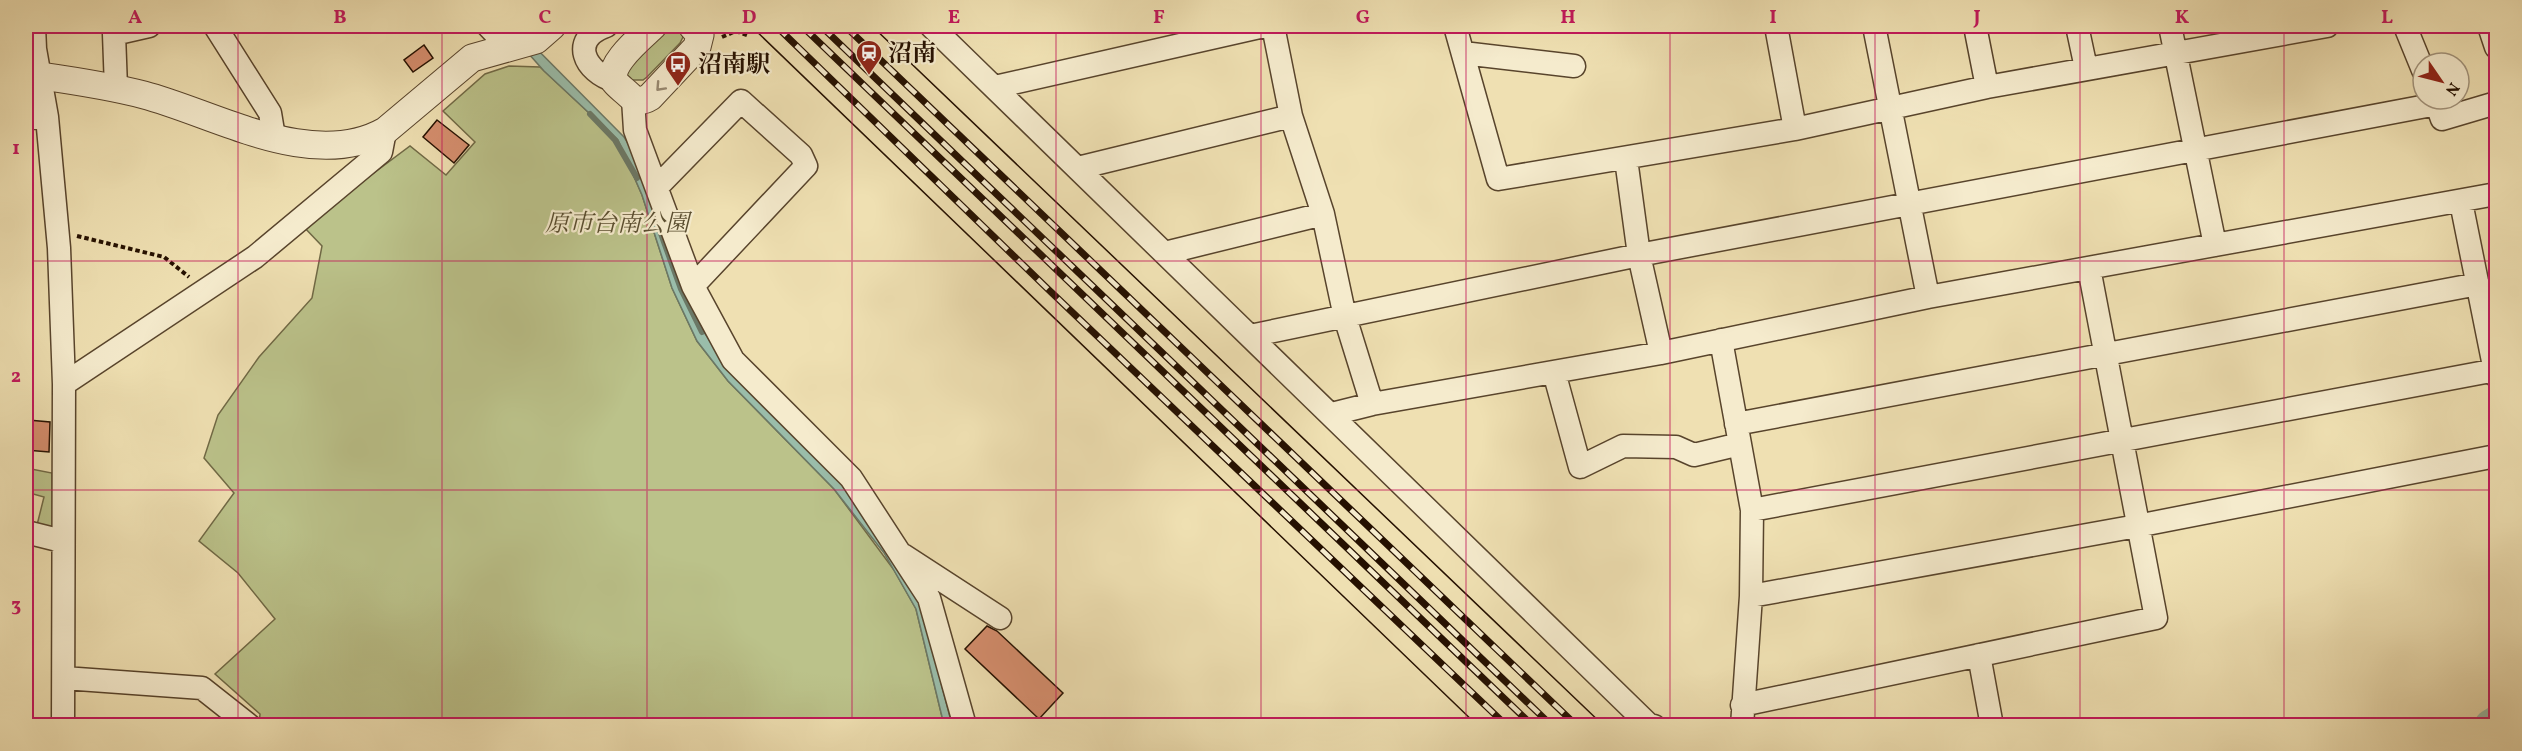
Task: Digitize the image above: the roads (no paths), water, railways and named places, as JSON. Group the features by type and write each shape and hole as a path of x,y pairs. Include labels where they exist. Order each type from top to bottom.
{"street":[{"path":"34,26 30,47 41,76 36,118 57,231 64,384 63,726"},
{"path":"116,88 114,34 149,26"},
{"path":"214,26 270,113 274,137"},
{"path":"488,26 508,47"},
{"path":"41,76 146,95 241,129 274,137 327,146 352,144 370,140 385,131 472,58 536,40 552,26"},
{"path":"606,26 587,38 583,48 585,60 604,78 645,100 697,46 700,35 692,26"},
{"path":"615,26 624,31 644,35"},
{"path":"931,26 1650,725"},
{"path":"994,87 1264,26"},
{"path":"1273,26 1291,116 1323,214 1345,317 1372,404"},
{"path":"1455,26 1498,179 1795,129 1987,87 2327,26"},
{"path":"1776,26 1795,129"},
{"path":"1874,26 1928,297"},
{"path":"1975,26 1987,87"},
{"path":"2077,26 2086,68"},
{"path":"2170,26 2215,245"},
{"path":"2405,26 2415,51"},
{"path":"2489,26 2496,48"},
{"path":"644,35 617,63 613,75 624,90 635,130 658,186 693,286 733,360 851,478 929,598 965,726"},
{"path":"1463,53 1574,66"},
{"path":"658,186 741,101 801,155 806,166 693,286"},
{"path":"2471,110 2496,103"},
{"path":"1251,336 1639,255 2194,151 2411,107"},
{"path":"2439,111 2442,119 2469,111"},
{"path":"1078,168 1291,116"},
{"path":"64,384 255,257 381,152 385,131"},
{"path":"1626,159 1639,255 1661,353"},
{"path":"1332,414 1372,404 1661,353 1928,297 2496,194"},
{"path":"1752,510 1965,472 2121,439 2496,372 2461,202"},
{"path":"1165,253 1323,214"},
{"path":"1721,340 1752,510 1751,596 1742,715 1979,655 2156,618 2089,268"},
{"path":"1554,372 1580,467 1623,446 1676,447 1694,455 1738,434 2105,356 2478,284"},
{"path":"1751,596 2137,526 2496,456"},
{"path":"26,532 62,542"},
{"path":"897,551 1000,618"},
{"path":"1979,655 1992,726"},
{"path":"64,678 202,688 250,726"}],"waterway":[{"path":"590,114 615,140 637,178"},
{"path":"659,228 681,289 702,332"},
{"path":"2491,726 2496,723"}],"tram line":[{"path":"751,26 1478,726"},
{"path":"872,26 1604,726"}],"railway":[{"path":"776,26 1051,292 1507,726"},
{"path":"802,26 1533,726"},
{"path":"821,26 1552,726"},
{"path":"845,26 1577,726"}],"place":[{"name":"沼南","path":"869,76"},
{"name":"沼南駅","path":"678,87"}],"park label":[{"name":"原市台南公園","path":"617,223"}]}
